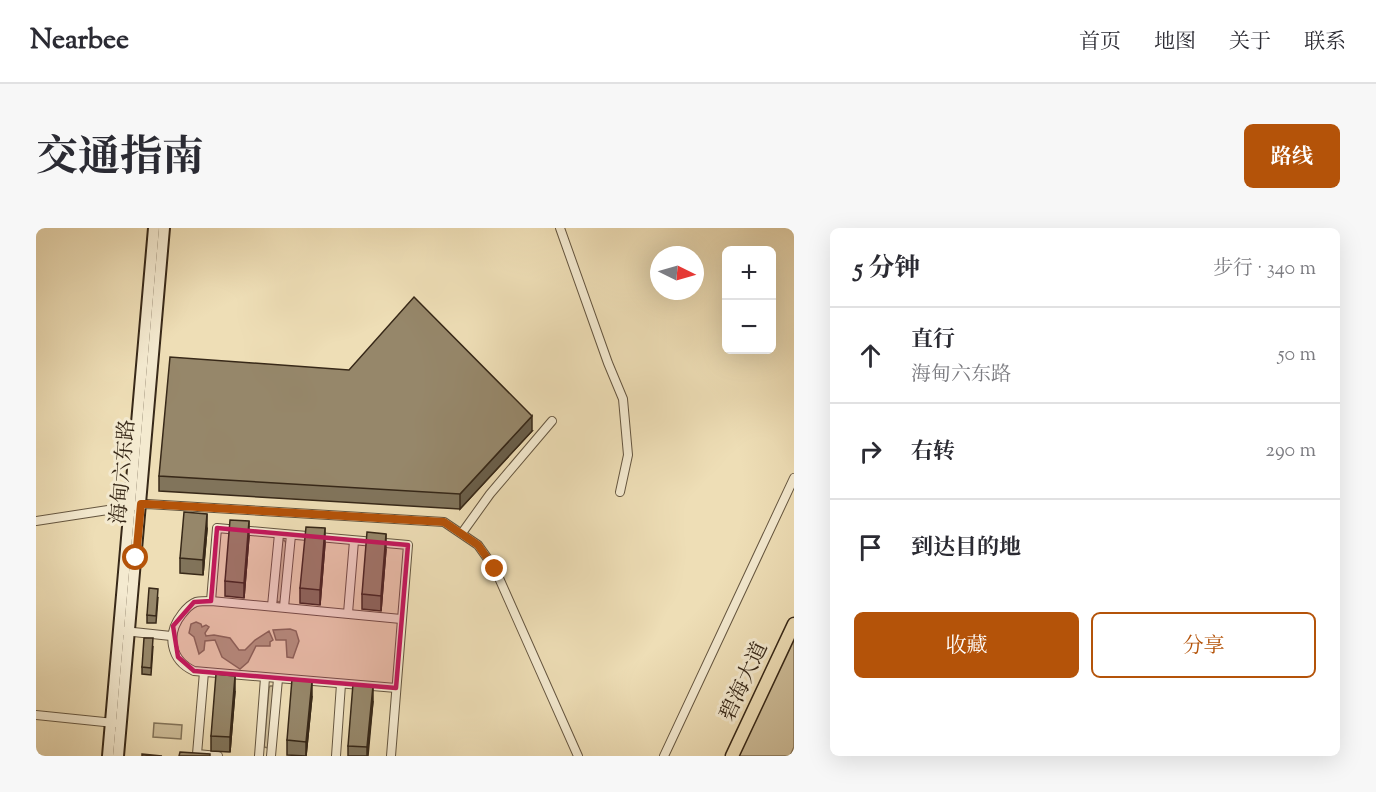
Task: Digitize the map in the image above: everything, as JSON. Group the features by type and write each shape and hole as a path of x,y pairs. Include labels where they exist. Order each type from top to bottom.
{"main road":[{"name":"海甸六东路","path":"136,505 154,228"},
{"name":"海甸六东路","path":"108,756 116,723 164,228"},
{"name":"碧海大道","path":"732,756 794,624"},
{"name":"碧海大道","path":"737,756 794,635"},
{"name":"海甸六东路","path":"116,723 118,756"}],"street":[{"path":"560,228 623,399 628,455 620,492"},
{"path":"462,533 490,494 552,421"},
{"path":"664,756 794,478"},
{"path":"36,521 136,505 444,522 478,545 495,569 578,756"},
{"path":"211,601 216,528 408,545 391,756"},
{"path":"272,606 279,534"},
{"path":"284,607 291,535"},
{"path":"348,613 354,540"},
{"path":"396,688 204,672 187,667 178,657 171,636 173,626 194,602 211,601 272,606 401,619"},
{"path":"125,631 171,636"},
{"path":"204,672 197,754 218,756"},
{"path":"259,756 265,678"},
{"path":"271,756 278,679"},
{"path":"336,756 341,684"},
{"path":"36,715 116,723"}],"highlighted area":[{"path":"217,528 408,545 396,688 194,671 178,657 173,626 194,602 211,601"}],"shaded area":[{"path":"284,540 287,544 282,601 278,602 276,600 282,541"},
{"path":"196,622 202,627 206,625 209,627 205,633 206,636 230,638 239,650 245,650 269,631 273,640 270,646 256,646 248,662 240,669 222,657 215,640 205,641 204,650 199,654 194,637 189,633 191,624"},
{"path":"273,630 296,631 299,641 293,658 287,657 286,640 276,640"},
{"path":"794,635 794,747 790,756 737,756"},
{"path":"270,686 274,686 268,748 264,747"},
{"path":"154,723 182,725 181,739 153,737"}],"building":[{"path":"414,297 532,416 460,494 159,476 170,357 349,370"},
{"path":"184,512 207,514 203,560 180,558"},
{"path":"230,520 249,521 244,583 225,581"},
{"path":"306,527 325,528 320,590 300,588"},
{"path":"367,532 386,534 381,596 362,594"},
{"path":"149,588 158,589 156,616 147,615"},
{"path":"144,638 153,638 151,668 142,667"},
{"path":"216,674 235,676 230,737 211,736"},
{"path":"292,679 312,681 306,742 287,740"},
{"path":"353,684 373,686 367,747 348,746"},
{"path":"180,752 210,754 210,756 179,756"}],"route":[{"path":"136,558 141,504 147,504 444,522 478,545 495,569"}]}
